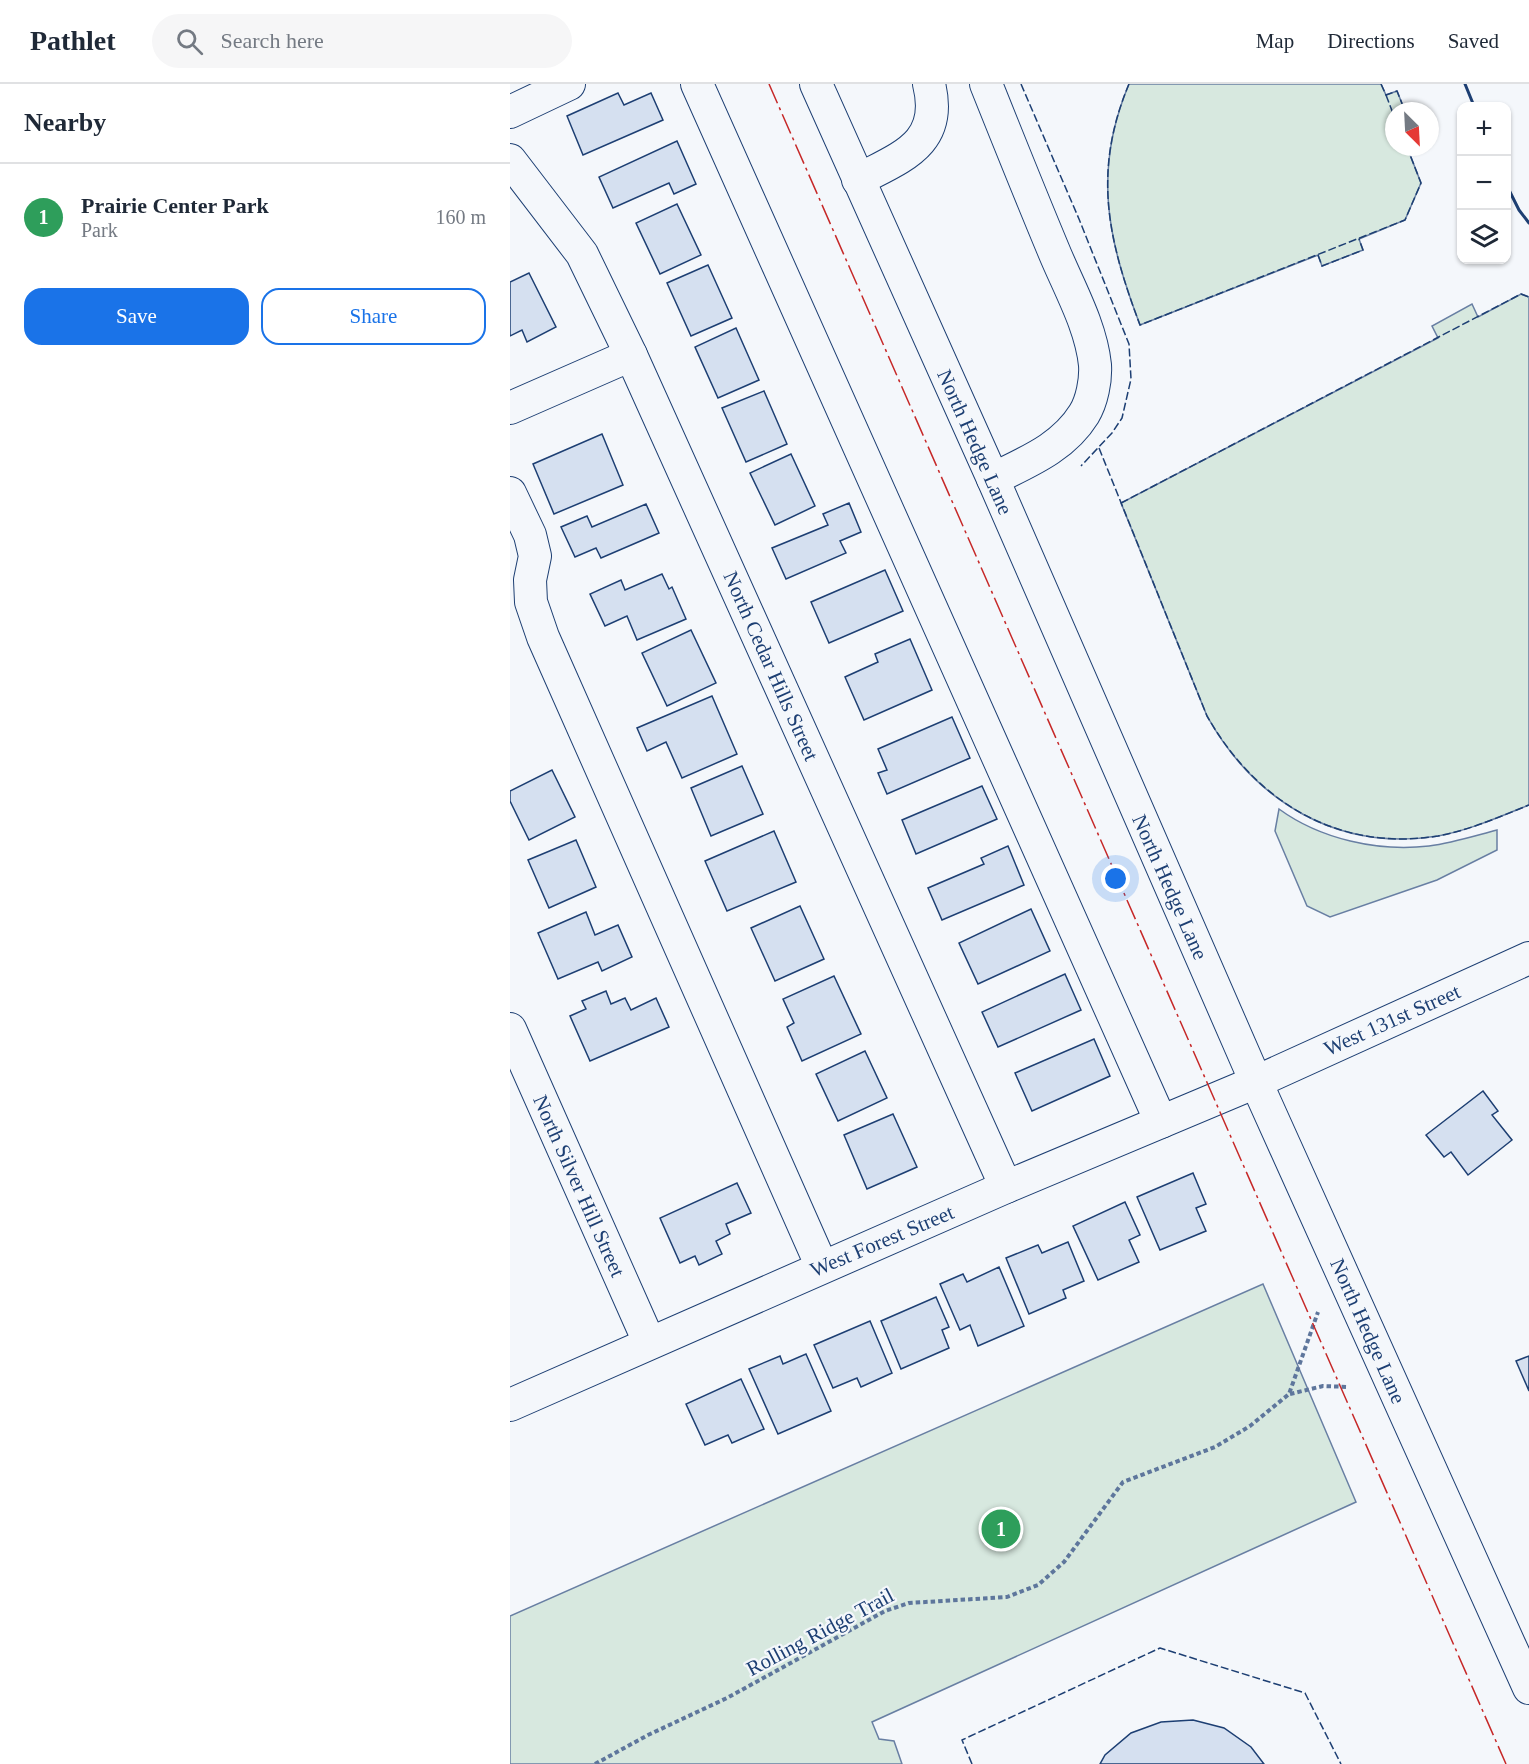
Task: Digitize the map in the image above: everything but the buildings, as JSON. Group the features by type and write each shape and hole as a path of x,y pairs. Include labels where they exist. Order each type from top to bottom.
{"street":[{"path":"510,112 569,84"},
{"path":"697,84 1161,1122"},
{"name":"North Hedge Lane","path":"816,84 993,479 1256,1082 1529,1688"},
{"path":"858,180 914,150 926,135 933,114 929,84"},
{"path":"986,84 1076,302 1091,344 1095,367 1092,393 1085,412 1073,428 1048,451 993,479"},
{"name":"North Cedar Hills Street","path":"510,160 582,254 631,355 1006,1187"},
{"path":"510,408 631,355"},
{"path":"510,493 530,535 535,556 530,580 531,602 543,637 822,1267"},
{"name":"West 131st Street","path":"1256,1082 1529,958"},
{"name":"North Silver Hill Street","path":"510,1029 649,1342"},
{"name":"West Forest Street","path":"510,1405 1006,1187 1256,1082"}],"path":[{"path":"1289,1394 1318,1312"},
{"name":"Rolling Ridge Trail","path":"595,1764 648,1735 727,1698 885,1611 909,1603 1007,1597 1038,1585 1064,1562 1123,1482 1215,1447 1250,1426 1289,1394 1323,1386 1348,1387"}],"shaded area":[{"path":"1129,84 1381,84 1386,95 1397,91 1401,102 1385,102 1385,156 1410,156 1421,183 1405,220 1359,239 1363,250 1322,266 1318,255 1140,325 1120,264 1109,206 1108,177 1111,147"},
{"path":"1521,294 1529,297 1529,805 1473,827 1438,836 1401,839 1366,836 1334,828 1303,814 1275,796 1249,773 1227,747 1207,716 1121,503 1438,338 1432,326 1472,304 1478,317"},
{"path":"1279,809 1331,835 1350,841 1390,847 1438,845 1497,830 1497,850 1437,880 1330,917 1307,906 1275,831"},
{"path":"1263,1284 1356,1502 872,1722 879,1739 894,1741 902,1764 510,1764 510,1616"}],"fence":[{"path":"1021,84 1129,344 1131,379 1122,418 1112,433 1081,466"},
{"path":"1129,84 1111,147 1108,177 1109,206 1120,264 1140,325 1405,220 1421,183 1410,156"},
{"path":"1381,84 1386,95 1397,91 1401,102"},
{"path":"1386,95 1389,102"},
{"path":"1318,255 1322,266 1363,250 1359,239"},
{"path":"1121,503 1521,294 1529,297"},
{"path":"1099,448 1207,716 1227,747 1275,796 1303,814 1334,828 1367,836 1401,839 1438,836 1462,830 1529,805"},
{"path":"972,1764 962,1740 1160,1648 1305,1693 1341,1764"}],"wall":[{"path":"1465,84 1472,102"},
{"path":"1511,194 1529,223"}],"power":[{"path":"769,84 1506,1764"}],"place":[{"name":"Prairie Center Park","path":"1001,1529"}]}
